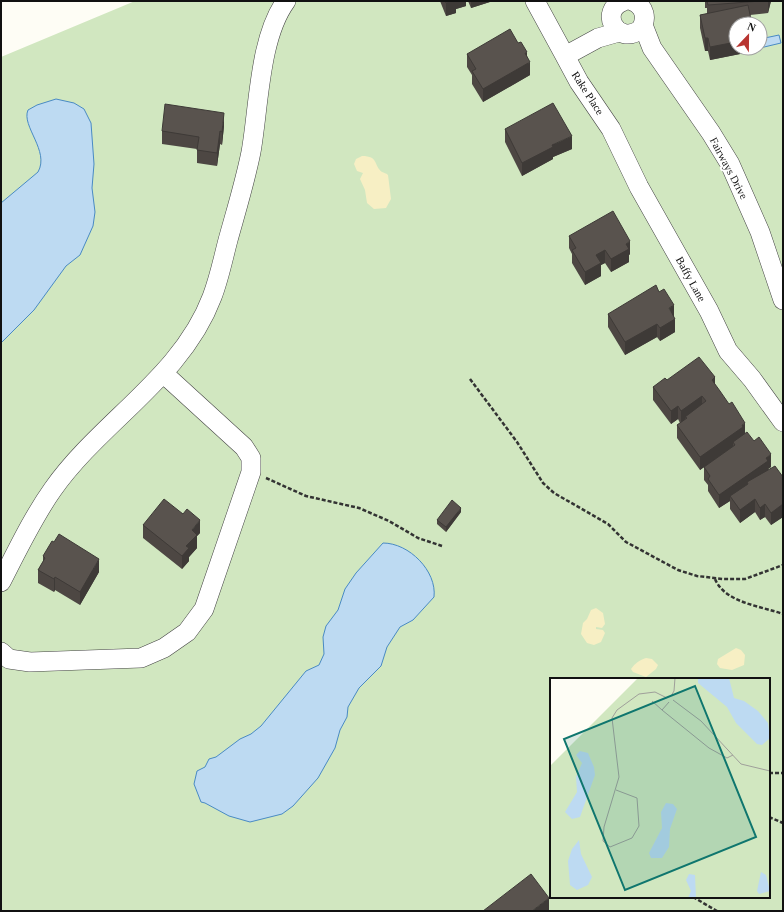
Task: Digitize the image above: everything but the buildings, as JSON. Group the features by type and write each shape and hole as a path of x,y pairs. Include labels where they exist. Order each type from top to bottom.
{"street":[{"path":"1,582 53,488 78,460 163,373 180,353 196,330 212,296 246,173 268,43 275,21 286,1"},
{"name":"Rake Place","path":"535,1 579,82 611,129"},
{"path":"565,56 598,38 628,12"},
{"name":"Fairways Drive","path":"628,12 711,133 730,164 760,232 783,300"},
{"name":"Baffy Lane","path":"611,129 639,187 709,311 728,351 752,379 783,422"},
{"path":"1,652 9,659 30,662 141,658 164,648 187,632 204,609 251,472 251,458 244,447 163,373"}],"path":[{"path":"470,379 517,442 543,483 554,493 608,524 626,542 678,570 698,576 745,579 783,565"},
{"path":"259,478 276,482 306,496 359,508 389,521 418,538 442,546"},
{"path":"715,578 718,586 728,595 783,614"},
{"path":"770,773 783,773"},
{"path":"770,817 783,823"},
{"path":"694,898 717,911"}],"green space":[{"path":"135,1 783,1 783,911 1,911 1,57"}],"sand":[{"path":"362,156 367,156 373,159 379,169 388,175 391,199 386,208 374,209 367,203 365,190 360,179 363,173 357,171 354,164 356,159"},
{"path":"596,608 603,613 605,624 602,628 596,627 596,629 603,630 605,633 601,642 594,645 587,643 581,634 583,623 587,619 591,610"},
{"path":"736,648 741,650 745,655 744,665 732,670 720,668 717,664 718,659"},
{"path":"646,658 652,659 658,665 656,669 646,677 633,672 631,669 634,665"}],"water":[{"path":"779,35 781,43 768,46 768,37"},
{"path":"56,99 74,103 84,109 91,123 94,164 92,188 95,212 93,226 80,255 66,266 34,310 1,343 1,203 38,172 41,164 41,156 28,123 28,110 37,105"},
{"path":"383,543 393,544 402,548 419,560 426,568 431,578 434,587 434,597 413,620 400,627 387,647 381,666 359,688 348,707 347,717 340,730 335,748 318,778 293,806 282,814 250,822 229,816 201,802 194,784 197,771 205,767 209,759 216,757 240,739 251,734 261,726 306,671 319,665 324,654 323,637 326,626 338,610 345,589 356,573"}]}
